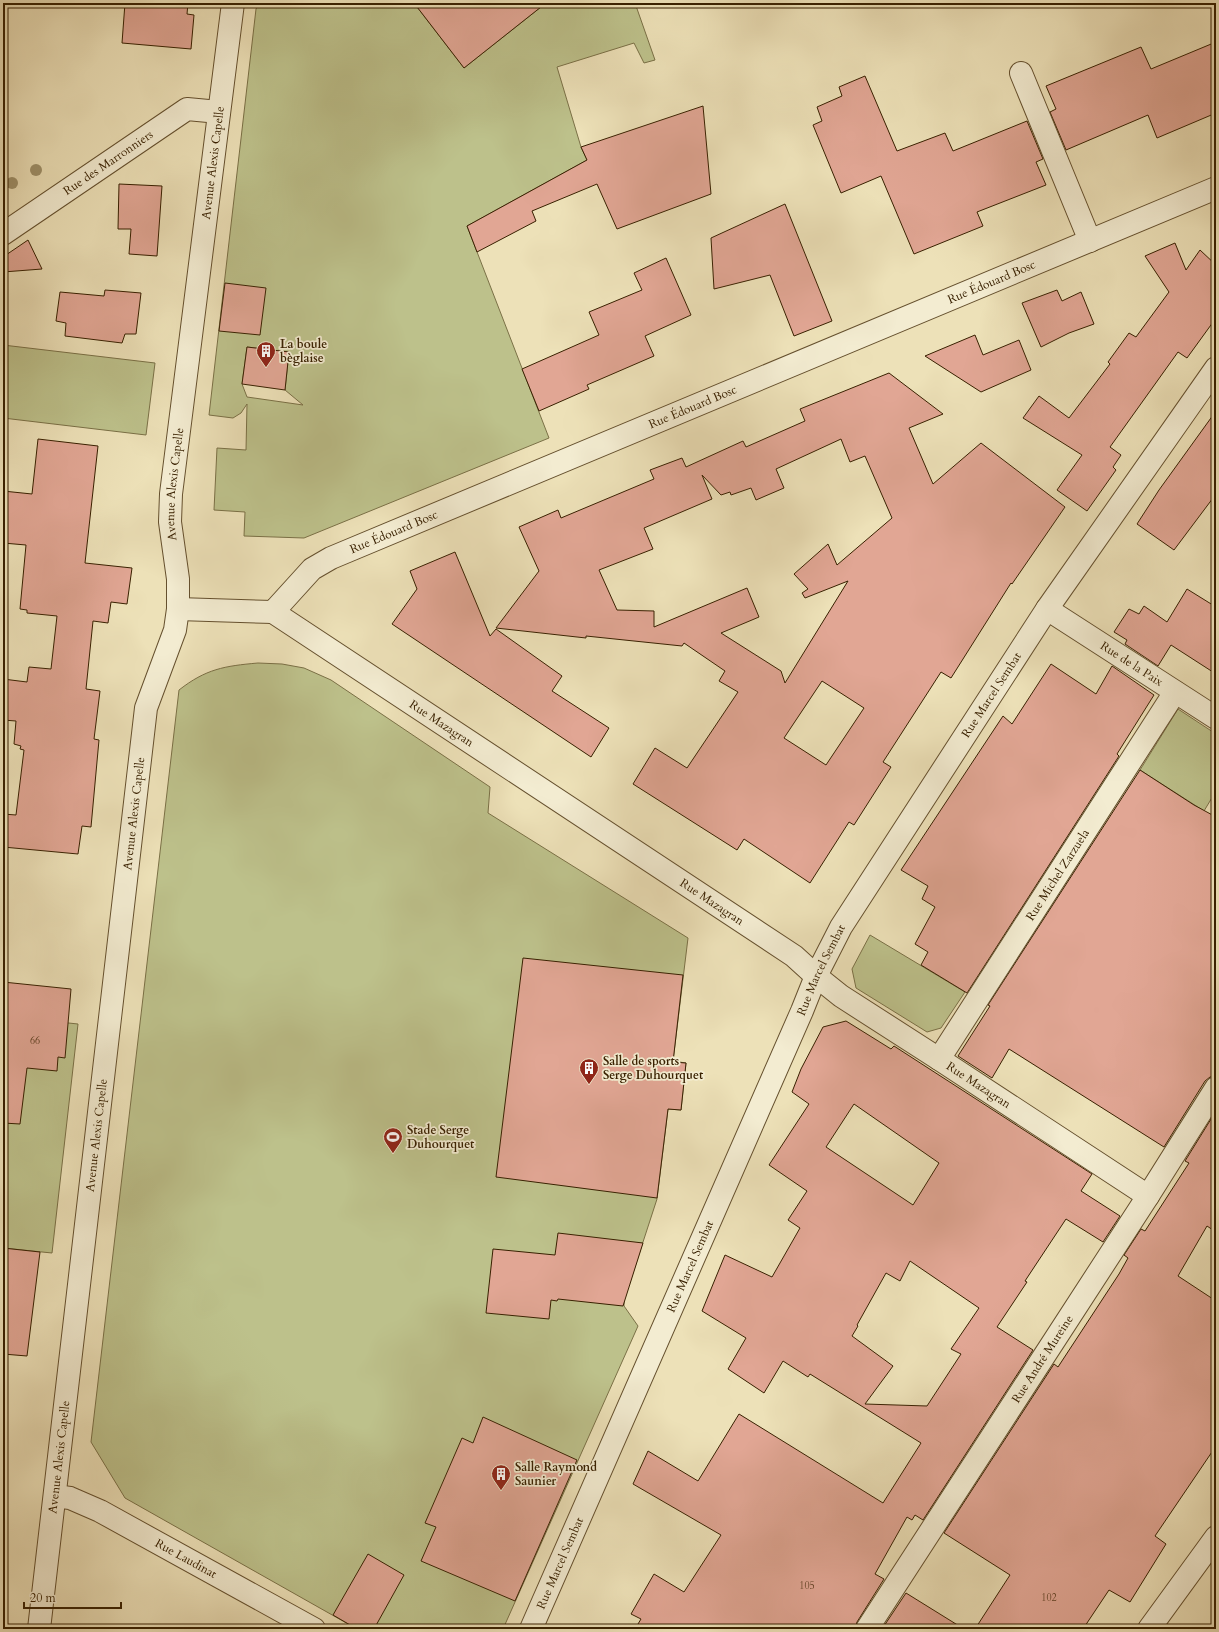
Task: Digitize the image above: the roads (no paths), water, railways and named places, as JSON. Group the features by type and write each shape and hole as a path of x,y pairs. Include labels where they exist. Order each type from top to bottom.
{"street":[{"name":"Avenue Alexis Capelle","path":"39,1629 146,708 175,630 178,609 178,579 170,522 171,494 233,3"},
{"path":"1021,73 1090,241"},
{"name":"Rue des Marronniers","path":"3,234 186,109 219,112"},
{"name":"Rue Édouard Bosc","path":"273,612 312,569 331,558 1216,188"},
{"name":"Rue Marcel Sembat","path":"531,1629 685,1280 816,976 841,927 1048,609 1216,368"},
{"path":"178,609 273,612"},
{"name":"Rue de la Paix","path":"1048,609 1216,718"},
{"name":"Rue Mazagran","path":"273,612 794,956 841,996 1148,1196"},
{"name":"Rue Michel Zarzuela","path":"939,1059 1175,692"},
{"name":"Rue André Mureine","path":"867,1629 1148,1196 1216,1088"},
{"name":"Rue Laudinat","path":"55,1496 70,1498 100,1511 314,1629"},
{"path":"1149,1629 1216,1537"}],"place":[{"name":"La boule bèglaise","path":"266,368"},
{"name":"Salle de sports Serge Duhourquet","path":"589,1085"},
{"name":"Stade Serge Duhourquet","path":"393,1154"},
{"name":"Salle Raymond Saunier","path":"501,1491"}]}
